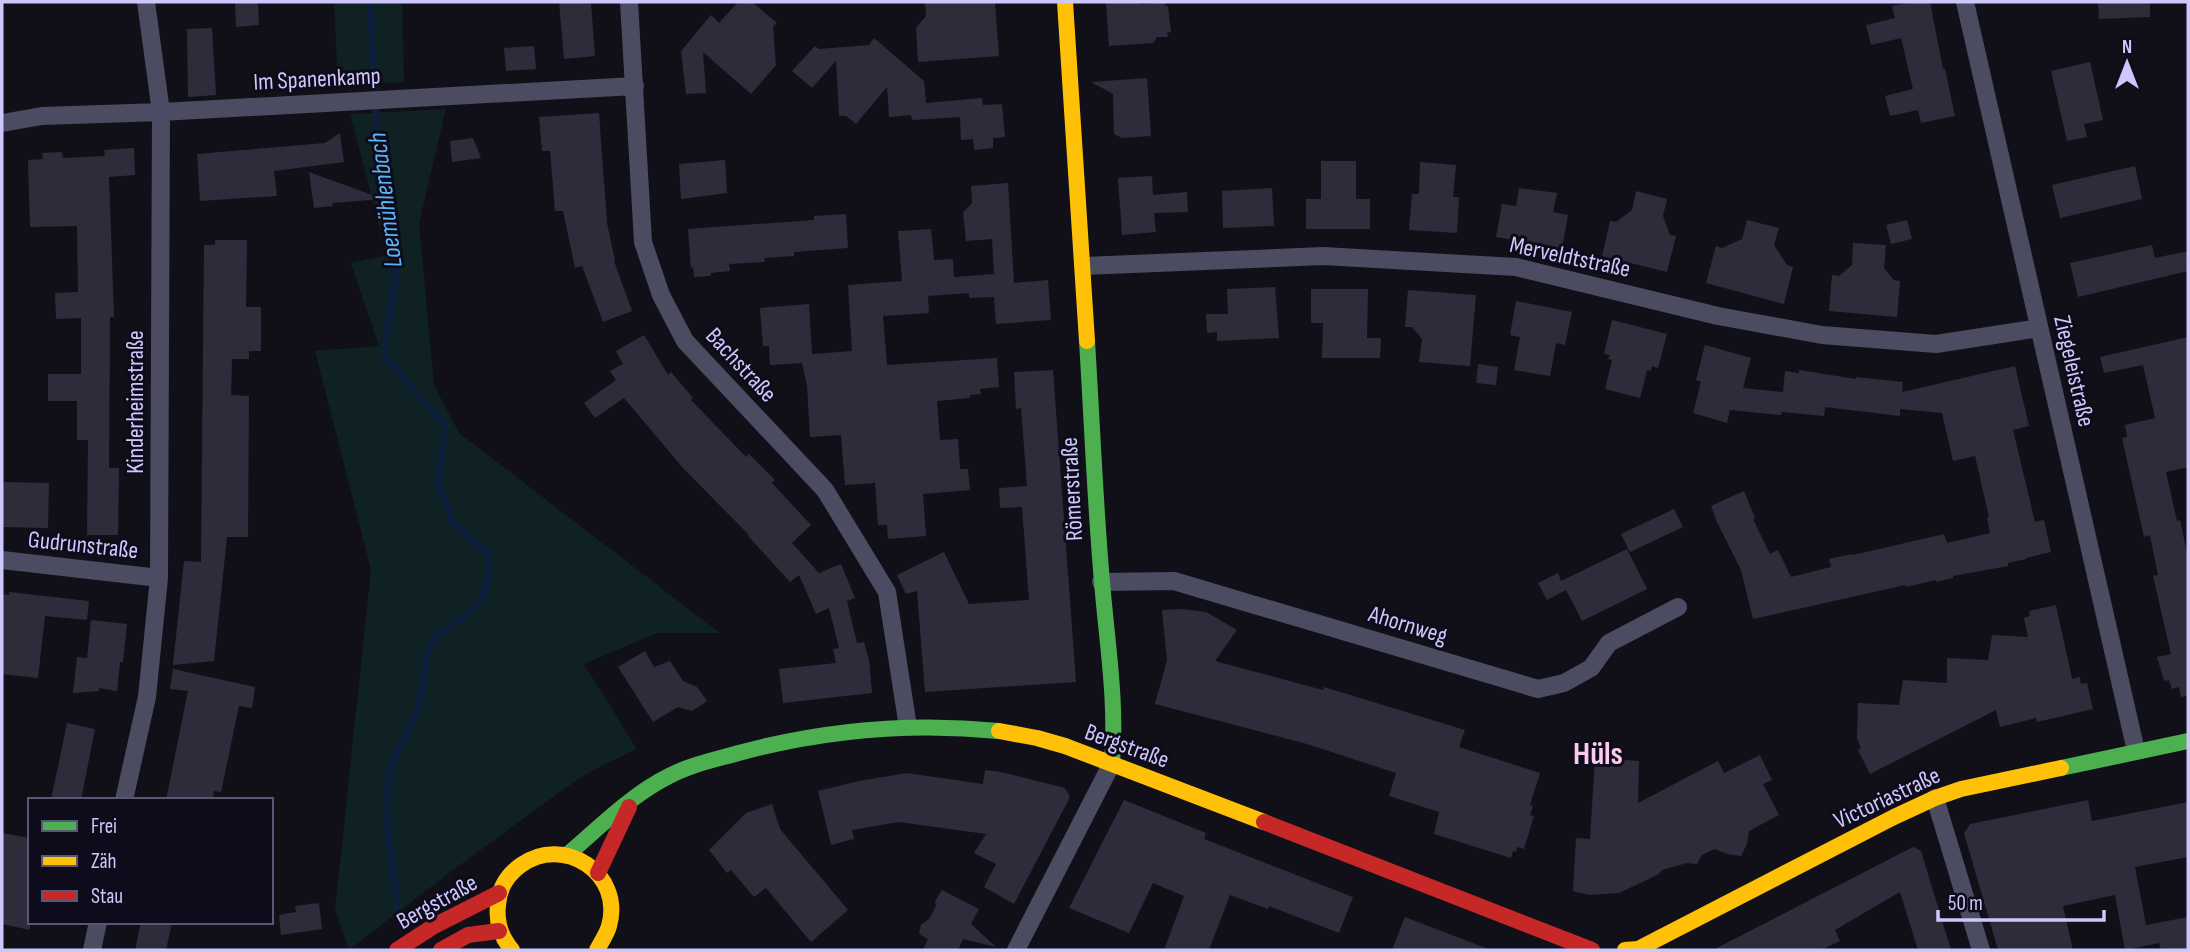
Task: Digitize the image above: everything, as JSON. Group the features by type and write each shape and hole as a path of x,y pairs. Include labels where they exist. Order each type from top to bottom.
{"main road":[{"name":"Römerstraße","path":"1065,2 1084,266 1101,582 1115,707 1112,763"},
{"name":"Bergstraße","path":"568,854 632,800 663,779 691,766 769,744 827,734 908,727 964,728 1038,738 1112,763 1591,950"},
{"name":"Victoriastraße","path":"1625,950 1638,949 1935,798 1961,789 2188,741"},
{"path":"598,873 632,800"},
{"path":"512,950 499,931 496,912 499,893 506,878 518,865 533,857 550,853 568,854 585,861 598,873 610,892 613,914 607,936 597,950"},
{"name":"Bergstraße","path":"397,950 459,911 499,893"},
{"name":"Bergstraße","path":"441,950 467,933 499,931"}],"street":[{"name":"Kinderheimstraße","path":"124,798 146,696 159,578 161,112 146,2"},
{"name":"Bachstraße","path":"629,2 643,242 661,295 685,341 825,490 887,592 908,727"},
{"name":"Ziegeleistraße","path":"1965,2 2136,751"},
{"name":"Im Spanenkamp","path":"2,123 42,116 635,86"},
{"name":"Merveldtstraße","path":"1084,266 1323,256 1516,267 1718,316 1822,335 1936,344 2039,328"},
{"name":"Gudrunstraße","path":"2,561 159,578"},
{"name":"Ahornweg","path":"1101,582 1174,581 1538,689 1564,683 1591,668 1609,643 1678,607"},
{"name":"Römerstraße","path":"1016,950 1112,763"},
{"path":"1935,798 1981,950"},
{"path":"92,950 98,924"}],"shaded area":[{"path":"334,2 402,2 404,82 338,85"},
{"path":"446,109 419,223 434,385 459,433 720,633 657,633 584,664 637,749 595,769 564,789 349,950 335,910 371,570 315,351 379,346 351,263 387,255 350,114"}],"building":[{"path":"235,2 258,2 259,25 236,27"},
{"path":"559,2 591,2 595,56 564,59"},
{"path":"738,2 752,2 777,23 773,27 776,65 751,94 703,52 706,93 686,94 681,51 711,15 719,23"},
{"path":"925,2 995,2 999,56 918,62 916,28 926,16"},
{"path":"1106,2 1165,2 1165,6 1168,6 1171,32 1167,33 1168,37 1157,37 1153,43 1109,46"},
{"path":"1930,2 1955,116 1921,123 1918,110 1890,116 1885,96 1913,89 1901,38 1871,45 1866,25 1895,18 1892,6"},
{"path":"2098,2 2150,2 2150,17 2099,19"},
{"path":"212,28 216,95 188,97 187,29"},
{"path":"874,38 924,81 926,103 982,98 983,105 1002,104 1005,137 993,138 993,148 974,150 973,139 961,140 960,117 912,120 911,115 889,117 887,87 856,124 846,116 839,116 836,61 812,88 792,71 815,46 819,49 869,45"},
{"path":"534,46 536,69 506,71 504,48"},
{"path":"2090,62 2103,120 2084,124 2087,137 2067,141 2051,71"},
{"path":"1147,78 1151,136 1122,138 1114,134 1113,94 1091,82"},
{"path":"599,113 607,223 614,261 632,311 603,322 582,266 575,268 563,211 555,211 550,151 542,151 539,117"},
{"path":"340,133 344,162 274,171 277,196 200,201 197,154 325,143"},
{"path":"473,138 481,158 452,162 450,141"},
{"path":"134,148 135,175 109,177 114,317 110,317 109,468 119,468 118,535 87,535 88,440 77,440 77,401 48,401 48,374 81,374 81,318 56,319 55,293 78,292 77,226 30,227 28,160 43,159 42,153 62,152 63,158 105,156 104,150"},
{"path":"725,160 727,193 681,199 679,164"},
{"path":"1321,161 1356,161 1356,199 1370,199 1370,229 1306,229 1306,199 1321,199"},
{"path":"1420,162 1456,165 1453,197 1459,197 1457,233 1409,230 1412,194 1419,194"},
{"path":"2135,166 2142,199 2060,218 2052,185"},
{"path":"309,172 383,199 332,203 333,206 314,208"},
{"path":"1152,176 1153,195 1187,192 1188,212 1154,213 1156,232 1122,235 1118,178"},
{"path":"1008,183 1014,283 1048,280 1051,320 996,324 994,297 969,298 969,293 928,296 929,313 883,316 887,365 997,358 999,387 980,389 981,394 970,395 970,398 937,401 940,440 958,439 960,469 968,469 970,490 923,494 926,536 888,539 887,525 878,525 875,483 845,485 841,435 810,437 807,386 802,363 770,365 769,346 763,346 760,308 809,304 812,354 852,351 848,285 902,281 898,231 931,229 934,260 953,259 954,277 994,274 992,239 966,241 963,212 972,203 971,186"},
{"path":"1272,188 1274,226 1223,228 1222,191"},
{"path":"1519,188 1557,193 1553,212 1568,215 1562,248 1496,237 1502,204 1516,206"},
{"path":"1636,191 1667,199 1663,216 1670,235 1676,236 1667,272 1602,256 1610,221 1616,222 1632,210"},
{"path":"846,214 848,248 794,252 794,256 764,258 765,262 729,264 730,271 694,277 688,229 814,220 814,216"},
{"path":"1747,220 1779,228 1774,245 1787,265 1793,267 1784,304 1706,283 1716,246 1722,248 1742,239"},
{"path":"1907,220 1912,239 1891,244 1886,225"},
{"path":"215,240 247,240 246,307 261,307 261,351 249,351 249,359 232,359 231,395 249,396 248,537 227,537 214,661 173,665 184,561 201,562 204,245 215,245"},
{"path":"1853,243 1886,245 1884,268 1894,280 1900,281 1897,317 1829,311 1832,275 1839,276 1852,265"},
{"path":"2152,245 2155,258 2188,251 2188,271 2078,297 2070,263"},
{"path":"1275,287 1279,338 1217,341 1217,332 1207,333 1206,314 1228,314 1227,289"},
{"path":"1311,289 1368,289 1367,338 1381,338 1380,358 1322,358 1323,323 1311,323"},
{"path":"1408,290 1476,295 1470,366 1419,362 1422,339 1412,327 1405,327"},
{"path":"1516,301 1572,312 1565,345 1556,343 1550,376 1514,370 1520,337 1510,335"},
{"path":"1612,320 1667,334 1658,368 1652,366 1651,371 1647,370 1640,398 1605,389 1612,360 1608,359 1610,355 1604,354"},
{"path":"644,335 668,375 671,372 693,398 691,400 746,457 749,454 775,480 772,483 811,525 792,543 819,573 841,564 855,598 847,601 857,643 864,642 869,660 872,693 783,703 779,669 836,663 833,649 839,648 829,608 816,614 799,575 790,582 749,535 683,468 624,398 595,418 584,403 616,380 610,371 623,364 616,351"},
{"path":"2188,337 2188,467 2166,472 2188,558 2188,696 2181,697 2179,687 2172,689 2169,680 2164,681 2157,657 2171,654 2153,576 2158,575 2150,535 2144,537 2122,438 2127,437 2125,425 2155,418 2143,365 2104,373 2100,357"},
{"path":"1705,345 1751,358 1743,388 1783,392 1785,371 1799,373 1799,370 1856,379 1903,382 1902,392 2015,366 2029,426 2013,430 2035,522 2044,520 2051,552 2008,563 2008,566 1953,576 1936,582 1905,585 1753,619 1741,570 1711,506 1744,491 1755,518 1753,519 1770,554 1778,550 1791,577 1831,567 1829,559 1944,534 1947,543 1990,533 1989,517 1975,456 1953,461 1942,413 1900,409 1900,416 1825,407 1824,416 1730,410 1727,423 1693,413 1701,382 1696,380"},
{"path":"1478,364 1498,367 1496,385 1476,383"},
{"path":"1053,370 1076,682 925,692 917,591 906,594 897,575 944,552 969,604 1029,600 1022,507 1000,508 999,488 1027,486 1021,408 1016,409 1014,372"},
{"path":"2,482 49,483 48,528 2,527"},
{"path":"1674,509 1683,527 1630,552 1621,534"},
{"path":"1627,549 1647,589 1582,621 1566,590 1547,600 1538,583 1558,573 1561,581"},
{"path":"9,592 89,601 87,620 45,616 38,678 2,674 2,594 9,595"},
{"path":"2056,605 2072,679 2080,677 2081,684 2087,683 2093,709 2037,722 2036,718 2000,727 1996,710 1870,774 1858,750 1861,748 1857,739 1858,703 1899,705 1903,680 1947,683 1947,658 1988,660 1992,635 2028,637 2024,618 2030,616 2029,611"},
{"path":"1162,610 1206,612 1237,630 1215,661 1323,690 1324,687 1465,730 1459,747 1540,773 1530,805 1533,806 1530,815 1534,816 1524,849 1517,847 1511,858 1434,834 1439,812 1389,796 1396,773 1307,744 1155,704 1167,660"},
{"path":"91,620 127,624 117,691 99,688 99,691 73,693 77,657 87,658"},
{"path":"645,651 654,667 670,661 683,681 697,687 707,701 692,711 678,707 653,722 618,667"},
{"path":"173,669 255,687 252,708 239,706 221,792 214,791 213,798 166,798 188,691 170,689"},
{"path":"67,723 95,729 81,798 51,798"},
{"path":"1760,755 1772,780 1763,784 1779,815 1749,831 1741,856 1715,849 1702,855 1697,864 1687,863 1662,870 1659,874 1619,893 1590,895 1573,891 1576,838 1590,839 1595,758 1639,761 1638,803 1718,761 1724,773"},
{"path":"985,770 1065,788 1070,797 1014,904 984,887 996,864 974,853 986,834 899,822 852,830 854,839 831,845 818,791 907,773 983,784"},
{"path":"1124,800 1206,833 1204,839 1353,897 1339,933 1269,906 1268,909 1230,895 1209,950 1164,950 1184,896 1153,883 1129,933 1069,908"},
{"path":"2088,800 2092,821 2188,802 2188,857 2135,867 2146,925 2188,917 2188,950 2161,950 2159,943 2125,950 2115,895 2063,906 2073,950 1998,950 1964,833 1970,824"},
{"path":"772,804 780,829 848,910 811,942 766,888 754,897 731,870 727,873 709,850 746,813"},
{"path":"2,833 28,838 30,930 2,924"},
{"path":"1913,847 1921,851 1951,950 1918,950 1900,892 1835,930 1840,941 1821,950 1713,950"},
{"path":"942,890 979,909 971,924 996,947 963,939 958,950 923,950 928,939 919,934 921,925 929,919"},
{"path":"319,903 322,929 281,935 279,915 296,912 295,906"},
{"path":"1405,917 1488,949 1392,950"},
{"path":"141,924 172,924 166,950 135,950"}],"waterway":[{"name":"Loemühlenbach","path":"370,2 379,164 396,274 384,356 446,427 438,482 452,522 489,554 488,580 482,598 469,612 433,640 430,646 419,704 390,773 387,813 398,911"}],"traffic: fast":[{"path":"1087,341 1112,695 1112,763"},
{"path":"568,854 642,792 677,772 710,761 800,739 866,730 932,727 999,731"},
{"path":"2061,768 2188,741"}],"traffic: slow":[{"path":"1065,2 1087,341"},
{"path":"999,731 1065,746 1264,822"},
{"path":"1625,950 1638,949 1935,798 1961,789 2061,768"},
{"path":"512,950 502,935 499,923 498,905 502,887 521,865 538,857 555,854 572,857 587,864 608,890 611,907 609,926 597,950"}],"traffic: jam":[{"path":"598,873 629,807"},
{"path":"1264,822 1592,950"},
{"path":"397,950 434,926 499,893"},
{"path":"441,950 468,935 499,931"}],"district":[{"name":"Hüls","path":"1598,754"}]}
